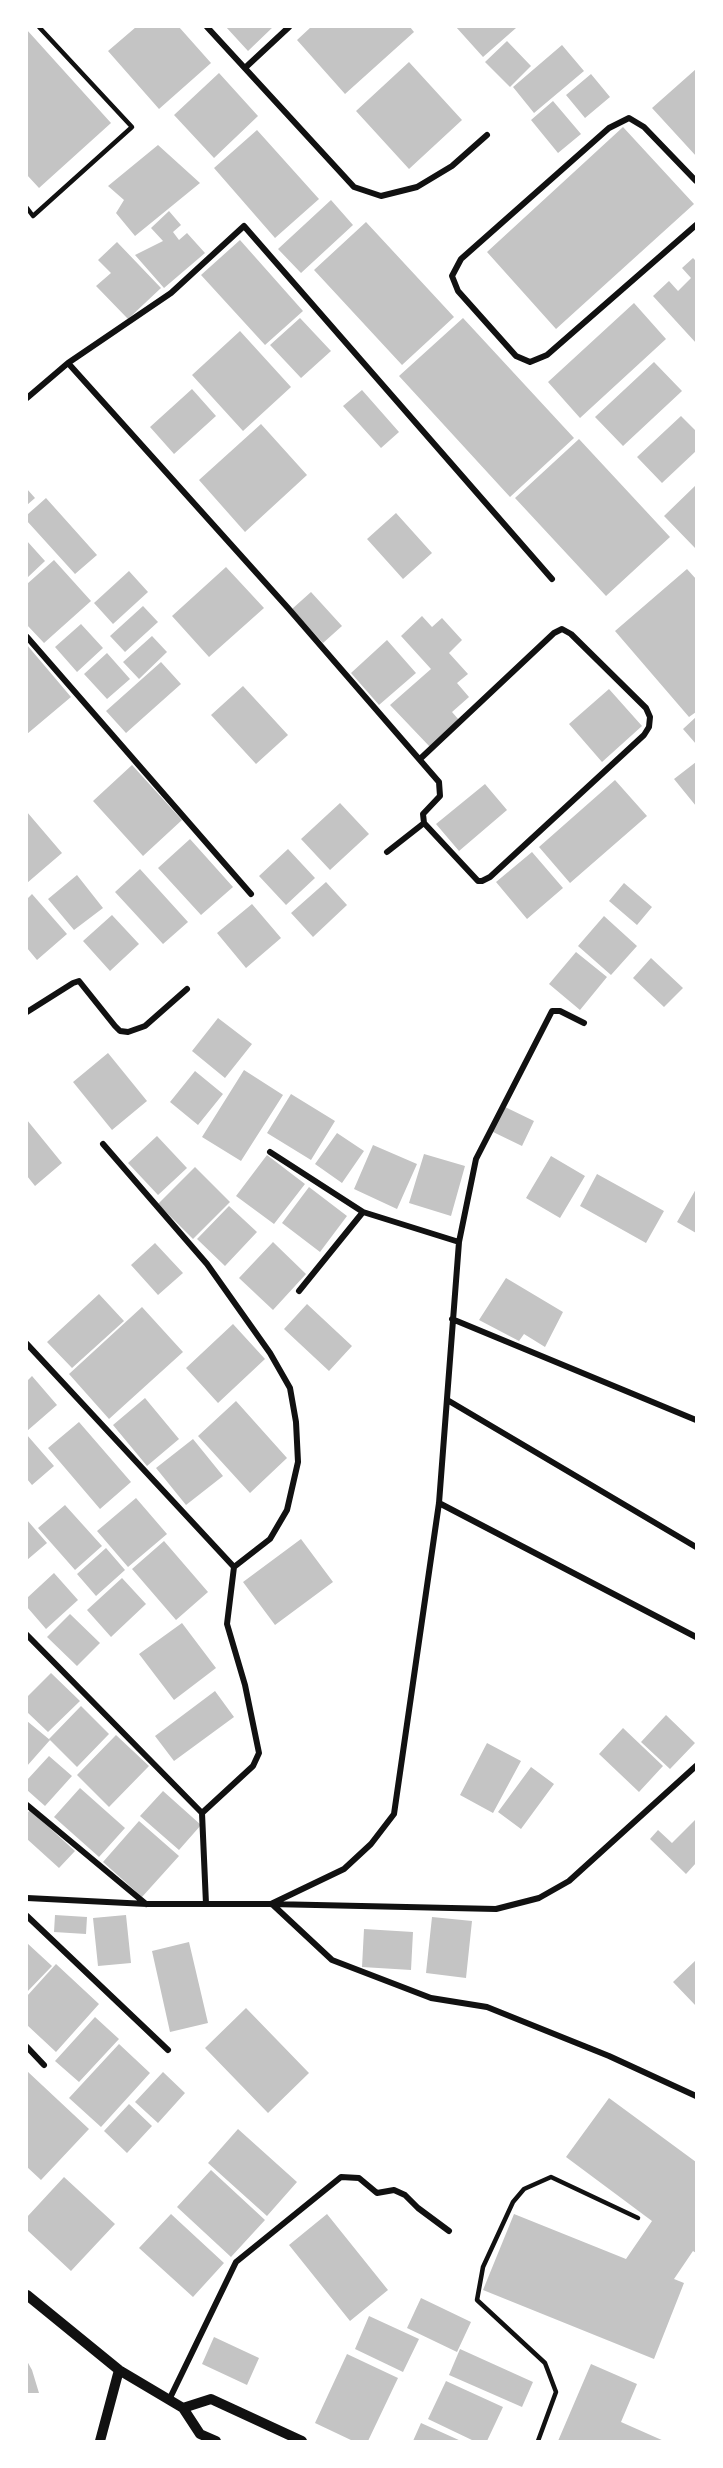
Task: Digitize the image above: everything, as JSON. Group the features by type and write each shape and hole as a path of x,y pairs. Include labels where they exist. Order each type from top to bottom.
{"street":[{"path":"207,27 354,187 381,196 417,187 452,166 486,135"},
{"path":"246,67 289,27"},
{"path":"696,181 644,126 628,118 609,129 461,259 452,276 458,291 494,332 516,356 530,362 548,355 696,225"},
{"path":"27,398 68,363 171,293 243,226 552,579"},
{"path":"68,363 439,782 440,796 423,814 424,823 478,881 486,880 644,735 649,727 650,717 646,708 572,634 562,629 548,639 420,759"},
{"path":"27,637 251,894"},
{"path":"387,852 424,823"},
{"path":"27,1012 79,981 115,1026 120,1031 128,1032 145,1026 187,989"},
{"path":"272,1904 344,1869 371,1844 394,1814 439,1503 449,1401 452,1320 459,1242 476,1159 552,1011 560,1011 584,1023"},
{"path":"103,1144 207,1264 270,1353 290,1388 296,1422 298,1462 287,1510 270,1539 234,1567 227,1624 245,1685 259,1753 254,1766 202,1813"},
{"path":"270,1152 363,1212 459,1242"},
{"path":"299,1292 363,1212"},
{"path":"452,1320 696,1420"},
{"path":"27,1344 234,1567"},
{"path":"449,1401 696,1547"},
{"path":"439,1503 696,1637"},
{"path":"27,1635 202,1813 206,1904"},
{"path":"27,1898 147,1904 272,1904 496,1910 539,1898 568,1881 696,1766"},
{"path":"27,1804 147,1904"},
{"path":"272,1904 332,1960 431,1998 487,2007 609,2056 696,2096"},
{"path":"27,1916 168,2050"},
{"path":"27,2047 44,2065"},
{"path":"169,2400 236,2262 341,2177 359,2178 377,2193 394,2190 449,2230"},
{"path":"27,2295 119,2370 183,2408 200,2434 216,2441"},
{"path":"100,2441 119,2370"},
{"path":"183,2408 211,2399 303,2441"}],"lane":[{"path":"27,208 33,216 132,127 39,27"},
{"path":"538,2441 556,2392 545,2363 477,2300 483,2267 513,2202 524,2189 551,2177 638,2218"}],"building":[{"path":"136,27 179,27 211,63 159,109 108,51"},
{"path":"226,27 273,27 248,51"},
{"path":"311,27 410,27 414,32 345,94 297,40"},
{"path":"456,27 515,27 516,28 483,57"},
{"path":"27,30 111,123 39,188 27,175"},
{"path":"507,41 531,66 510,87 485,62"},
{"path":"562,45 584,71 534,113 513,87"},
{"path":"409,62 462,120 409,169 356,111"},
{"path":"696,69 696,156 652,108"},
{"path":"219,73 258,116 214,158 174,115"},
{"path":"591,74 610,97 585,118 566,95"},
{"path":"553,101 581,134 558,153 531,120"},
{"path":"623,127 694,204 556,329 487,252"},
{"path":"257,130 319,199 275,238 214,168"},
{"path":"158,145 200,183 135,236 116,213 124,200 108,186"},
{"path":"331,200 353,225 301,273 278,249"},
{"path":"169,211 181,225 173,232 179,240 187,233 205,253 164,288 135,255 163,241 151,228"},
{"path":"366,222 454,317 402,365 314,270"},
{"path":"240,240 303,311 265,345 201,275"},
{"path":"117,242 161,288 128,319 96,286 111,273 98,260"},
{"path":"693,258 696,261 696,343 653,296 669,281 678,291 691,278 682,268"},
{"path":"634,303 666,339 580,418 548,382"},
{"path":"300,318 331,351 301,378 270,345"},
{"path":"463,318 574,438 510,497 399,376"},
{"path":"240,331 291,387 243,431 192,375"},
{"path":"654,362 682,391 623,446 595,417"},
{"path":"192,389 216,416 174,454 150,427"},
{"path":"362,390 399,432 381,448 343,406"},
{"path":"681,416 696,431 696,451 662,483 637,457"},
{"path":"261,424 307,475 245,532 199,480"},
{"path":"579,439 670,537 606,596 515,498"},
{"path":"696,485 696,549 664,516"},
{"path":"27,489 35,498 27,505"},
{"path":"46,498 97,555 75,574 27,521 27,515"},
{"path":"396,513 432,553 403,579 367,539"},
{"path":"27,541 45,561 27,578"},
{"path":"54,560 91,601 44,643 27,625 27,584"},
{"path":"226,567 264,608 209,657 172,616"},
{"path":"687,569 696,579 696,712 689,717 615,631"},
{"path":"129,571 148,592 113,624 94,603"},
{"path":"311,592 342,626 323,643 292,609"},
{"path":"143,606 158,622 125,652 110,636"},
{"path":"422,616 432,627 442,618 462,640 449,653 468,674 457,683 469,697 452,712 459,720 430,747 390,705 431,669 401,636"},
{"path":"81,624 103,648 77,672 55,647"},
{"path":"152,636 167,652 139,679 123,662"},
{"path":"387,640 416,673 379,705 351,673"},
{"path":"27,645 71,697 27,734"},
{"path":"107,653 130,679 107,699 84,674"},
{"path":"161,662 181,684 126,733 106,711"},
{"path":"243,686 288,735 256,764 211,715"},
{"path":"609,689 642,726 602,762 569,724"},
{"path":"696,717 696,744 683,729"},
{"path":"696,762 696,806 674,779"},
{"path":"132,765 182,820 143,856 93,801"},
{"path":"615,780 647,816 570,883 539,847"},
{"path":"485,784 507,810 459,851 436,824"},
{"path":"340,803 369,834 330,870 301,839"},
{"path":"27,812 62,853 27,883"},
{"path":"190,839 233,887 201,915 158,868"},
{"path":"288,849 315,878 286,905 259,876"},
{"path":"532,852 563,888 527,919 496,882"},
{"path":"140,869 188,922 163,944 115,892"},
{"path":"77,875 103,908 74,930 48,899"},
{"path":"326,882 347,905 313,937 291,913"},
{"path":"624,883 652,907 637,925 609,901"},
{"path":"32,894 67,934 37,960 27,948 27,899"},
{"path":"252,904 281,938 246,968 217,933"},
{"path":"112,915 139,944 110,971 83,941"},
{"path":"604,916 637,946 611,975 578,946"},
{"path":"576,952 607,977 580,1010 549,984"},
{"path":"651,958 683,988 664,1007 633,978"},
{"path":"218,1018 252,1044 225,1078 192,1051"},
{"path":"108,1053 147,1101 112,1130 73,1082"},
{"path":"244,1070 283,1095 241,1161 202,1137"},
{"path":"195,1071 223,1094 198,1125 170,1102"},
{"path":"291,1094 335,1121 311,1160 267,1133"},
{"path":"503,1106 534,1121 522,1146 491,1131"},
{"path":"27,1120 62,1163 35,1186 27,1176"},
{"path":"337,1133 364,1151 342,1183 315,1164"},
{"path":"157,1136 187,1168 158,1195 128,1163"},
{"path":"373,1145 417,1164 397,1209 354,1189"},
{"path":"424,1154 465,1166 451,1216 409,1203"},
{"path":"267,1155 305,1184 274,1224 236,1196"},
{"path":"551,1156 585,1176 560,1218 526,1198"},
{"path":"195,1167 230,1202 193,1239 158,1204"},
{"path":"597,1174 664,1211 646,1243 580,1206"},
{"path":"309,1187 347,1216 320,1252 282,1223"},
{"path":"696,1189 696,1233 677,1222"},
{"path":"229,1206 257,1232 225,1266 197,1239"},
{"path":"273,1242 306,1274 273,1310 239,1278"},
{"path":"155,1243 183,1273 158,1295 131,1265"},
{"path":"506,1278 563,1312 545,1347 524,1334 519,1341 479,1320"},
{"path":"99,1294 124,1321 72,1368 47,1342"},
{"path":"307,1304 352,1346 329,1371 284,1329"},
{"path":"142,1307 183,1352 109,1419 69,1374"},
{"path":"233,1324 265,1359 218,1403 186,1368"},
{"path":"32,1376 57,1405 27,1431 27,1381"},
{"path":"145,1398 179,1439 147,1466 113,1425"},
{"path":"236,1401 287,1458 250,1493 198,1436"},
{"path":"79,1422 131,1482 100,1509 48,1448"},
{"path":"27,1435 54,1466 32,1485 27,1479"},
{"path":"193,1439 223,1476 186,1505 156,1468"},
{"path":"136,1498 167,1534 128,1567 97,1531"},
{"path":"65,1505 102,1546 75,1570 38,1528"},
{"path":"27,1520 47,1543 27,1560"},
{"path":"301,1539 333,1582 275,1625 243,1582"},
{"path":"164,1541 208,1592 176,1620 132,1569"},
{"path":"106,1548 125,1570 96,1596 77,1574"},
{"path":"54,1573 78,1600 46,1629 27,1607 27,1598"},
{"path":"122,1578 146,1604 111,1637 87,1610"},
{"path":"70,1614 100,1643 77,1666 47,1637"},
{"path":"182,1623 216,1668 174,1700 139,1654"},
{"path":"51,1673 80,1701 48,1732 27,1712 27,1697"},
{"path":"215,1691 234,1717 174,1761 155,1736"},
{"path":"81,1706 109,1734 77,1767 49,1739"},
{"path":"666,1715 695,1743 670,1769 641,1742"},
{"path":"27,1721 50,1740 27,1766"},
{"path":"623,1728 663,1766 639,1792 599,1754"},
{"path":"116,1735 149,1766 109,1807 77,1775"},
{"path":"487,1743 521,1761 493,1813 460,1795"},
{"path":"49,1756 72,1776 45,1806 27,1790 27,1780"},
{"path":"531,1767 554,1784 521,1829 498,1812"},
{"path":"80,1788 125,1828 99,1857 54,1817"},
{"path":"163,1791 201,1825 179,1850 140,1816"},
{"path":"30,1810 75,1851 59,1868 27,1839 27,1813"},
{"path":"696,1819 696,1863 686,1874 650,1839 658,1830 672,1843"},
{"path":"139,1821 179,1856 142,1897 103,1862"},
{"path":"55,1915 87,1917 86,1934 54,1932"},
{"path":"126,1915 131,1963 98,1966 93,1918"},
{"path":"432,1917 472,1921 466,1978 426,1973"},
{"path":"364,1929 413,1932 411,1970 362,1967"},
{"path":"189,1942 208,2023 170,2032 152,1951"},
{"path":"27,1943 52,1966 27,1992"},
{"path":"696,1960 696,2006 673,1982"},
{"path":"56,1964 99,2004 56,2052 27,2025 27,1996"},
{"path":"246,2008 309,2073 268,2113 205,2048"},
{"path":"95,2017 119,2039 79,2082 55,2061"},
{"path":"119,2044 150,2073 101,2127 69,2098"},
{"path":"27,2071 89,2129 41,2180 27,2167"},
{"path":"163,2072 185,2093 158,2123 135,2102"},
{"path":"609,2098 696,2162 696,2253 693,2251 674,2279 684,2283 654,2359 483,2290 514,2214 626,2259 652,2221 566,2157"},
{"path":"129,2104 152,2126 127,2153 104,2131"},
{"path":"238,2129 297,2182 267,2216 208,2163"},
{"path":"211,2170 265,2220 231,2257 177,2207"},
{"path":"64,2177 115,2224 71,2271 27,2230 27,2217"},
{"path":"171,2214 224,2263 193,2297 139,2248"},
{"path":"327,2214 388,2290 350,2321 289,2245"},
{"path":"421,2298 471,2322 457,2352 407,2328"},
{"path":"369,2316 419,2339 403,2372 355,2349"},
{"path":"214,2337 259,2358 247,2385 202,2364"},
{"path":"460,2349 533,2382 522,2407 449,2375"},
{"path":"347,2354 398,2378 368,2441 353,2441 315,2423"},
{"path":"27,2361 32,2370 39,2393 27,2393"},
{"path":"591,2364 637,2384 621,2422 664,2441 558,2441"},
{"path":"446,2381 503,2407 487,2441 474,2441 428,2419"},
{"path":"421,2423 461,2441 413,2441"}]}
